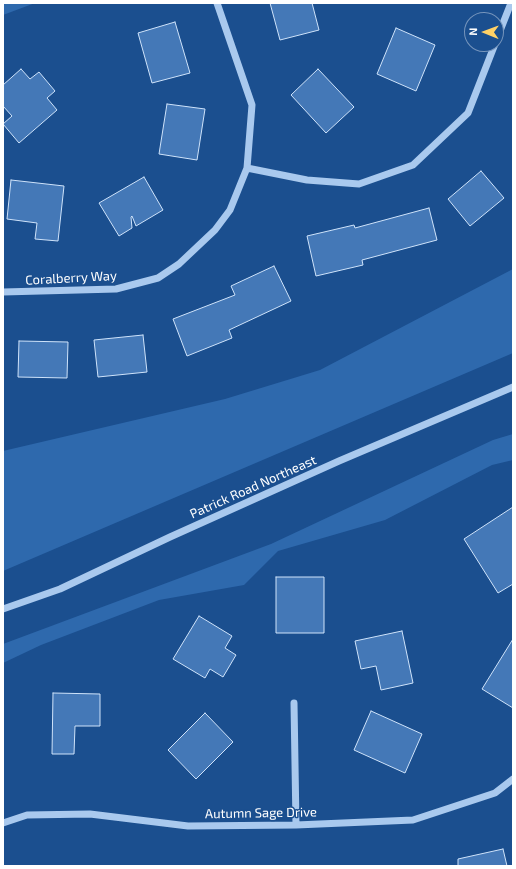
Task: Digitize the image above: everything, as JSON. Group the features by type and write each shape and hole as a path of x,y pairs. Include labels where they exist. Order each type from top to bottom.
{"street":[{"name":"Coralberry Way","path":"3,292 116,289 158,278 179,264 215,230 230,210 247,168 252,105 217,3"},
{"path":"504,19 510,3"},
{"path":"247,168 307,180 359,184 413,165 468,113 492,52"},
{"name":"Patrick Road Northeast","path":"3,609 60,589 170,537 339,461 513,387"},
{"path":"294,703 296,824"},
{"name":"Autumn Sage Drive","path":"3,823 27,814 90,814 188,826 413,820 495,793 513,779"}],"shaded area":[{"path":"3,3 35,3 3,15"},
{"path":"513,269 513,353 3,571 3,451 225,399 320,370"},
{"path":"513,434 513,460 492,465 385,520 278,551 244,585 159,600 41,645 3,663 3,644 271,544 493,440"}],"building":[{"path":"270,3 312,3 319,30 280,40"},
{"path":"175,22 190,73 152,83 138,33"},
{"path":"396,28 435,45 416,91 377,74"},
{"path":"21,69 30,79 39,72 55,91 47,98 57,110 19,143 3,124 12,116 3,106 3,85"},
{"path":"318,69 354,107 326,133 291,95"},
{"path":"167,104 205,109 197,160 159,154"},
{"path":"481,171 504,198 470,226 448,199"},
{"path":"144,177 163,210 136,226 132,216 132,228 119,236 99,203"},
{"path":"11,180 64,186 58,241 35,239 37,223 7,219"},
{"path":"429,208 437,240 362,260 363,265 316,276 307,236 354,225 355,228"},
{"path":"274,266 291,301 229,330 232,338 187,356 173,319 235,295 231,286"},
{"path":"143,335 147,372 98,377 94,340"},
{"path":"19,341 68,342 67,378 18,377"},
{"path":"513,507 513,584 498,593 464,539"},
{"path":"276,577 324,577 324,633 276,633"},
{"path":"199,616 232,636 225,648 236,655 223,677 210,669 205,678 173,659"},
{"path":"402,631 413,683 381,690 376,666 361,669 355,641"},
{"path":"513,639 513,708 482,689"},
{"path":"53,693 100,694 100,726 75,726 74,754 52,754"},
{"path":"371,711 422,734 405,773 354,750"},
{"path":"205,713 233,742 196,779 168,750"},
{"path":"503,849 507,866 458,866 458,859"}]}
